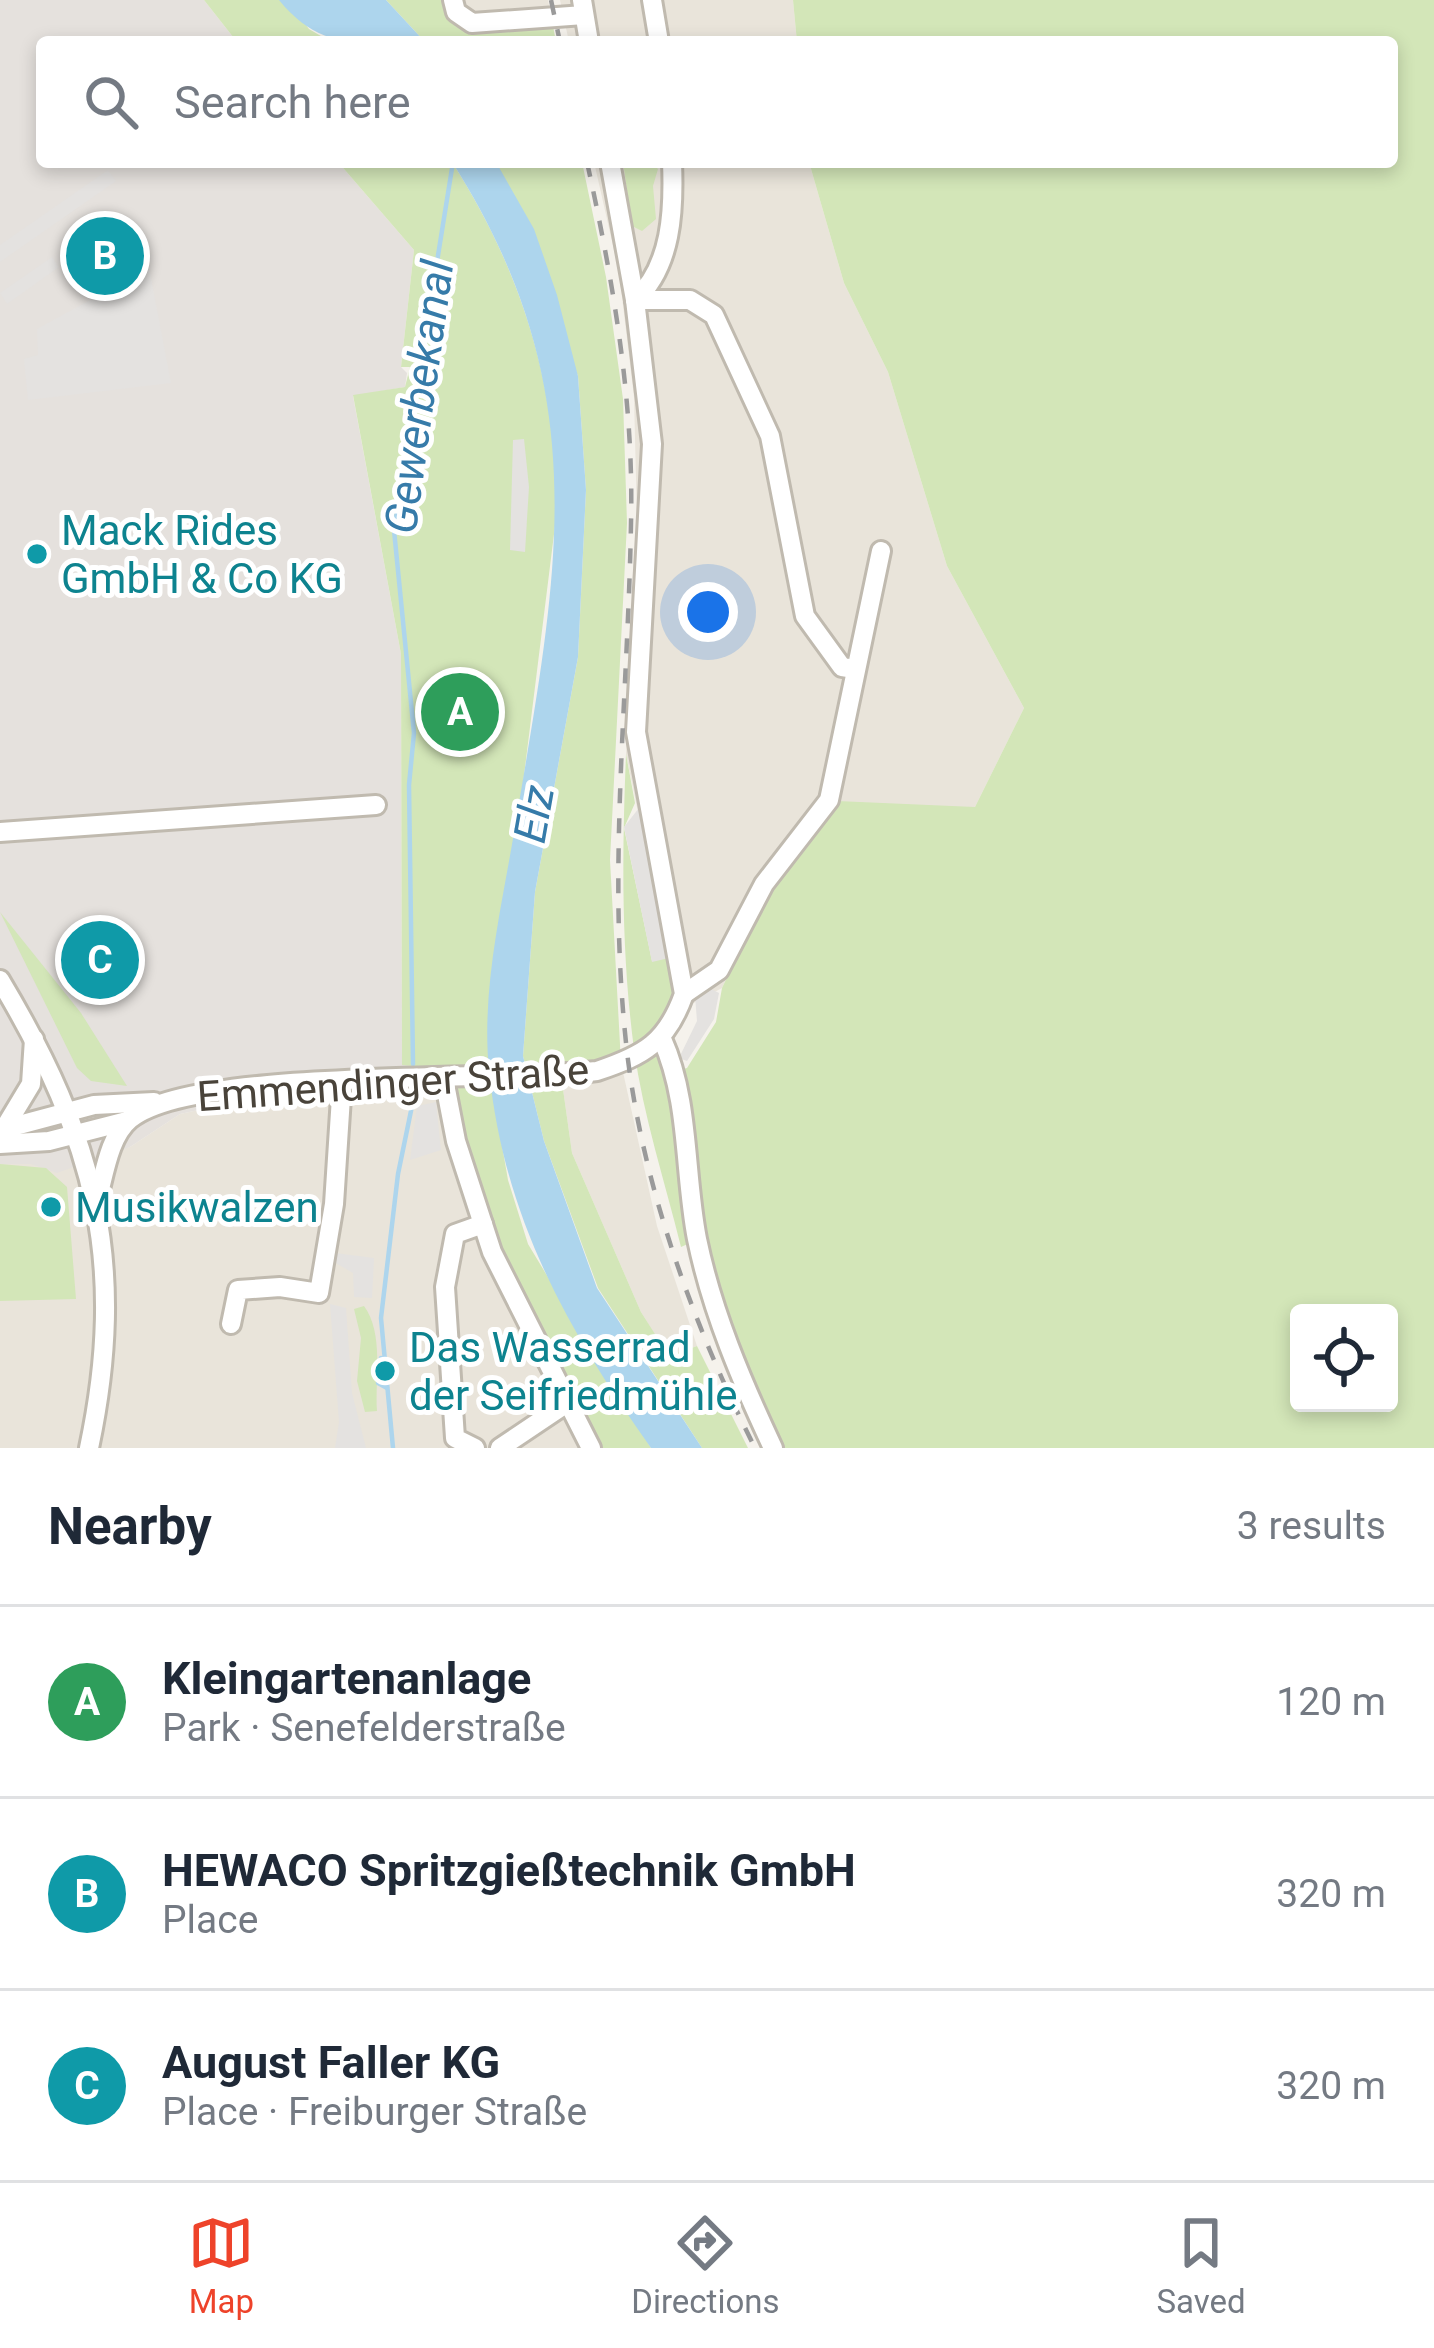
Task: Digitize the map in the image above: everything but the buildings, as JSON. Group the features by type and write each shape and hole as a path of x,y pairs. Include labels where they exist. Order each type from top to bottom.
{"street":[{"path":"453,0 456,12 472,23 524,9 583,7"},
{"path":"652,0 658,36"},
{"path":"611,168 635,300 652,444 636,732 684,994"},
{"path":"635,300 654,283 664,259 672,168"},
{"path":"635,300 690,300 714,315 770,436 805,616 842,667 855,669"},
{"path":"773,1448 745,1388 697,1239 672,1061 662,1039 684,994 719,970 764,884 829,800 880,551"},
{"path":"0,832 376,805"},
{"path":"0,980 70,1112 96,1204 106,1275 106,1328 89,1448"},
{"path":"2,1134 31,1084 34,1039"},
{"name":"Emmendinger Straße","path":"2,1134 94,1105 162,1102 247,1088 568,1074 621,1063 662,1039"},
{"path":"452,1078 456,1142 483,1224 519,1314 570,1401 591,1448"},
{"path":"231,1324 238,1290 280,1287 319,1293 334,1204 342,1082"},
{"name":"Emmendinger Straße","path":"2,1134 78,1135 127,1121 162,1102"},
{"path":"96,1204 112,1148 127,1121"},
{"path":"476,1448 455,1438 446,1287 455,1234 483,1224"},
{"path":"500,1448 570,1401"}],"shaded area":[{"path":"0,0 204,0 232,36 36,36 36,168 343,168 414,250 401,367 407,373 405,387 353,396 401,654 402,1064 451,1069 420,1094 217,1106 180,1114 130,1147 57,1173 31,1164 0,1164"},
{"path":"446,0 548,0 553,26 468,32 449,21"},
{"path":"560,0 793,0 796,36 568,36"},
{"path":"595,168 811,168 844,283 888,372 947,566 1024,708 975,807 775,877 722,988 692,1004 674,986 626,754 637,519 634,397 619,272"},
{"path":"108,170 116,181 0,262 0,245"},
{"path":"52,257 59,267 7,304 0,293"},
{"path":"149,268 171,383 28,400 24,359 38,355 37,329"},
{"path":"524,439 529,487 525,552 510,550 513,440"},
{"path":"639,808 669,958 652,962 624,827"},
{"path":"711,989 719,993 714,1019 687,1061 679,1058 697,1021 695,996"},
{"path":"621,1063 657,1226 697,1346 669,1357 641,1312 572,1153 563,1089 575,1074"},
{"path":"444,1079 591,1448 0,1448 0,1164 31,1164 130,1147 180,1114 217,1106 420,1094"},
{"path":"436,1102 441,1150 410,1160 417,1106"},
{"path":"335,1253 374,1258 372,1298 354,1297 353,1273 334,1262"},
{"path":"330,1304 346,1308 352,1393 366,1448 335,1448 339,1422"}],"green space":[{"path":"204,0 287,0 309,29 321,36 232,36"},
{"path":"386,0 446,0 449,20 468,32 553,26 555,36 419,36"},
{"path":"793,0 1434,0 1434,1448 773,1448 717,1311 676,1071 687,1068 716,1022 722,988 775,877 837,801 975,807 1024,708 947,566 888,372 844,283 811,168 1398,168 1398,36 796,36"},
{"path":"343,168 456,168 499,247 544,382 555,477 555,526 488,1065 508,1180 528,1244 651,1448 591,1448 473,1195 450,1070 402,1065 401,654 353,395 405,387 410,367 401,367 414,250"},
{"path":"498,168 583,168 606,277 623,399 627,523 610,860 621,1063 575,1074 563,1089 572,1153 641,1312 669,1356 697,1346 748,1448 702,1448 598,1288 544,1141 523,1056 535,892 578,657 586,490 578,376"},
{"path":"624,168 657,168 653,186 656,219 642,231 632,226"},
{"path":"626,754 635,803 624,828"},
{"path":"624,828 652,961 669,957 674,990 664,1018 690,1243 681,1247 643,1099 627,975"},
{"path":"0,912 81,1013 127,1086 91,1081 77,1068"},
{"path":"0,1164 46,1168 67,1187 76,1299 0,1301"},
{"path":"364,1306 374,1329 377,1356 377,1411 365,1412 357,1381 361,1338 354,1309"}],"water":[{"path":"279,0 386,0 419,36 325,36"},
{"name":"Elz","path":"455,168 499,168 534,229 578,376 586,490 578,657 535,892 523,1056 544,1141 597,1288 702,1448 651,1448 592,1360 525,1223 497,1124 487,1040 490,978 544,649 554,486 548,407 530,328 499,247"}],"waterway":[{"name":"Gewerbekanal","path":"413,1064 409,785 414,733 394,530 452,168"},
{"name":"Gewerbekanal","path":"393,1448 381,1318 398,1174 412,1106"},
{"name":"Gewerbekanal","path":"381,1358 378,1383 387,1388"}],"railway":[{"path":"551,0 559,36"},
{"path":"588,168 613,296 629,431 631,523 618,858 628,1060 647,1160 675,1259 712,1356 755,1448"}],"place":[{"name":"HEWACO Spritzgießtechnik GmbH","path":"105,256"},
{"name":"Mack Rides GmbH & Co KG","path":"37,554"},
{"name":"Kleingartenanlage","path":"460,712"},
{"name":"August Faller KG","path":"100,960"},
{"name":"Musikwalzen","path":"51,1207"},
{"name":"Das Wasserrad der Seifriedmühle","path":"385,1371"}]}
